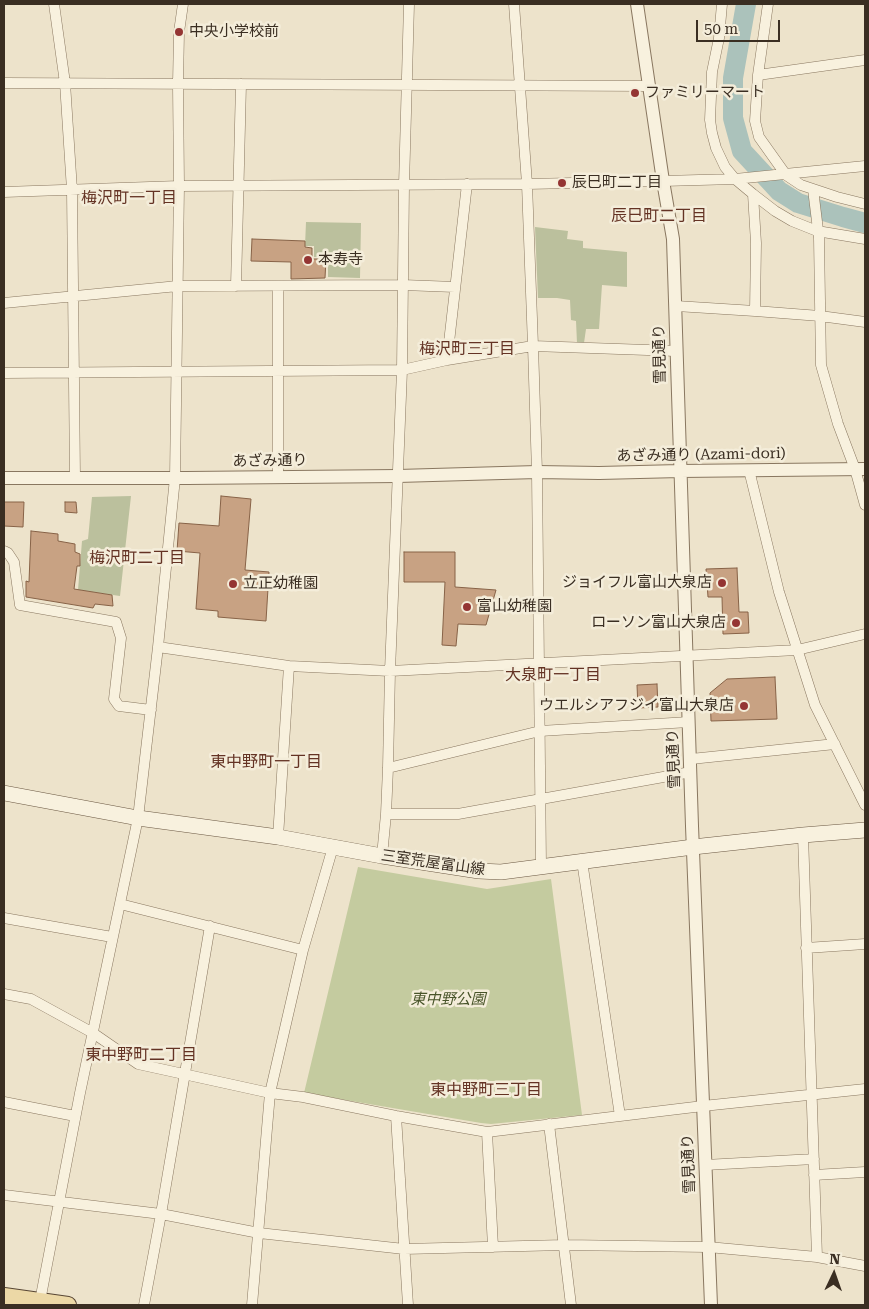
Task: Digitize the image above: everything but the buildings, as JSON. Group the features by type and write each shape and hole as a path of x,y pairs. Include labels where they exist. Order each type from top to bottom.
{"main road":[{"name":"三室荒屋富山線","path":"4,793 138,818 278,837 479,871 502,872 693,847 865,830"},
{"path":"4,1296 62,1305"}],"street":[{"path":"54,4 64,83 72,190 75,478"},
{"path":"40,1301 75,1116 138,818 158,647 175,478 179,186 178,84 179,32 183,4"},
{"path":"382,856 388,768 402,370 404,185 409,4"},
{"path":"514,4 527,184 533,346 537,472 542,866"},
{"name":"雪見通り","path":"637,4 673,239 693,847 711,1305"},
{"path":"722,4 719,38 712,72 710,120 716,148 725,167 735,179 753,194 792,221 818,231 865,239"},
{"path":"768,4 758,75 755,121 759,137 786,174 801,185 813,191 865,204"},
{"path":"758,75 865,60"},
{"path":"4,83 650,86"},
{"path":"236,286 242,84"},
{"path":"4,192 179,186 527,184 735,179 865,166"},
{"path":"447,360 467,184"},
{"path":"813,191 819,238 821,365 838,424 860,469 865,505"},
{"path":"753,194 756,243 755,311"},
{"path":"4,303 178,286 403,286 456,288"},
{"path":"278,286 278,477"},
{"path":"676,306 820,316 865,322"},
{"path":"4,373 402,370 447,360 533,346 676,351"},
{"name":"あざみ通り (Azami-dori)","path":"537,472 599,473 680,470 860,469"},
{"path":"749,470 779,592 815,705 865,805"},
{"name":"あざみ通り","path":"4,478 398,476 537,472"},
{"path":"4,551 8,553 14,562 20,605 116,622 121,638 114,699 119,706 151,710"},
{"path":"158,647 289,666 390,671 797,650 865,634"},
{"path":"278,837 289,666"},
{"path":"388,768 540,731 689,722"},
{"path":"386,814 458,814 691,766 835,744"},
{"path":"803,835 817,1257"},
{"path":"252,1305 270,1094 303,950 333,847"},
{"path":"582,861 620,1116"},
{"path":"120,904 303,950"},
{"path":"4,918 112,937"},
{"path":"144,1305 210,926"},
{"path":"806,948 865,944"},
{"path":"4,994 31,999 92,1033 138,1064 270,1094 303,1097 487,1132 865,1089"},
{"path":"4,1102 75,1116"},
{"path":"396,1116 408,1305"},
{"path":"549,1124 571,1305"},
{"path":"487,1132 493,1247"},
{"path":"705,1165 814,1159"},
{"path":"814,1175 865,1172"},
{"path":"4,1195 161,1214 259,1233 404,1249 564,1245 708,1247 817,1257 865,1266"}],"green space":[{"path":"306,222 361,223 360,278 328,277 328,257 314,257 314,246 305,246"},
{"path":"535,227 568,231 567,239 583,241 583,248 627,252 627,287 602,285 599,329 586,329 584,343 577,343 576,321 571,320 570,300 538,298"},
{"path":"131,496 120,596 78,590 82,541 88,539 92,497"},
{"name":"東中野公園","path":"358,867 487,889 551,879 582,1115 491,1124 304,1093"}],"waterway":[{"path":"746,4 733,78 733,118 742,151 779,191 798,203 865,223"}],"place":[{"name":"中央小学校前","path":"179,32"},
{"name":"ファミリーマート","path":"635,93"},
{"name":"辰巳町二丁目","path":"562,183"},
{"name":"本寿寺","path":"308,260"},
{"name":"ジョイフル富山大泉店","path":"722,583"},
{"name":"立正幼稚園","path":"233,584"},
{"name":"富山幼稚園","path":"467,607"},
{"name":"ローソン富山大泉店","path":"736,623"},
{"name":"ウエルシアフジイ富山大泉店","path":"744,706"}],"district":[{"name":"梅沢町一丁目","path":"129,198"},
{"name":"辰巳町二丁目","path":"659,216"},
{"name":"梅沢町三丁目","path":"467,349"},
{"name":"梅沢町二丁目","path":"137,558"},
{"name":"大泉町一丁目","path":"553,675"},
{"name":"東中野町一丁目","path":"266,762"},
{"name":"東中野町二丁目","path":"141,1055"},
{"name":"東中野町三丁目","path":"486,1090"}]}
